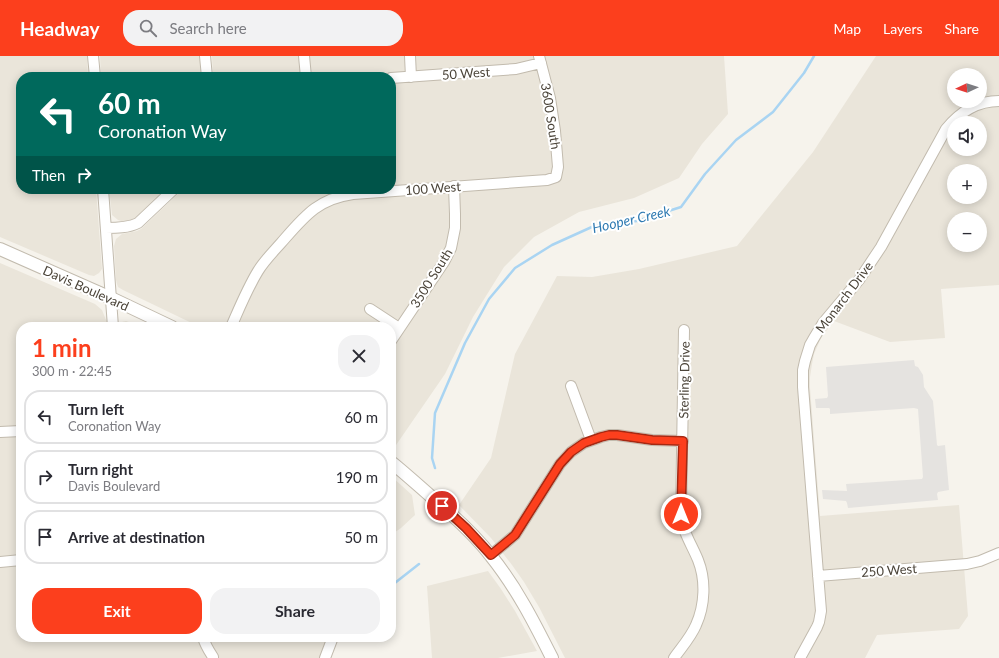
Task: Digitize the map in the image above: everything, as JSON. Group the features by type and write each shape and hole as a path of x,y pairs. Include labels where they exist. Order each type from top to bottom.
{"street":[{"path":"93,56 95,72"},
{"path":"205,56 207,72"},
{"path":"304,56 306,72"},
{"path":"410,56 411,77"},
{"name":"50 West","path":"396,78 516,69 540,60"},
{"name":"3600 South","path":"540,60 550,98 555,131 558,167 556,177"},
{"name":"Monarch Drive","path":"800,658 815,632 821,611 803,387 803,370 807,353 823,323 858,280 882,247 946,129 956,118 969,109 982,104 999,102"},
{"name":"100 West","path":"396,191 546,180 556,177"},
{"name":"3500 South","path":"396,333 444,262 451,248 455,221 454,186"},
{"path":"103,194 112,322"},
{"path":"106,228 125,227 138,224 169,194"},
{"name":"100 West","path":"233,322 258,270 265,260 301,220 324,202 343,195 355,194"},
{"name":"Davis Boulevard","path":"0,249 161,322"},
{"path":"370,309 391,322"},
{"path":"396,325 400,328"},
{"name":"Sterling Drive","path":"674,658 696,625 701,610 704,591 698,560 686,536 682,521 684,330"},
{"path":"571,386 591,440"},
{"path":"0,432 16,431"},
{"path":"491,555 515,535 560,464 577,447 591,440 609,435 652,440 683,441"},
{"path":"396,466 450,513 491,555 524,604 552,658"},
{"name":"250 West","path":"818,576 961,565 980,562 999,553"},
{"path":"0,562 16,560"},
{"path":"204,642 214,657"},
{"path":"326,658 331,642"}],"shaded area":[{"path":"0,56 87,56 88,72 16,72 16,194 96,194 102,269 94,276 89,275 0,237"},
{"path":"100,56 200,56 201,72 101,72"},
{"path":"212,56 724,56 728,114 702,144 679,178 634,198 579,212 534,237 504,267 473,317 445,374 396,445 396,322 190,322 118,287 116,280 114,246 116,239 122,234 141,229 178,194 396,194 396,72 213,72"},
{"path":"876,56 999,56 999,285 941,289 945,338 890,342 834,321 821,338 814,354 810,377 820,516 959,505 968,616 959,629 877,635 865,658 565,658 539,607 524,582 491,538 459,505 491,458 515,354 557,276 592,277 639,269 737,246 813,152"},
{"path":"110,194 161,194 138,216 131,220 124,222 118,220 112,215"},
{"path":"0,263 95,304 102,310 106,320 112,322 16,322 16,555 0,556"},
{"path":"914,360 915,366 918,367 923,375 924,387 933,401 937,445 945,445 949,490 938,492 938,500 848,508 846,501 823,499 822,490 847,491 846,484 922,479 918,409 914,408 830,414 829,408 816,408 815,399 827,398 828,396 826,367"},
{"path":"396,481 412,495 415,515 396,532"},
{"path":"16,566 16,642 325,642 320,658 0,658 0,567"},
{"path":"488,571 515,611 537,651 498,658 432,658 427,586"}],"waterway":[{"name":"Hooper Creek","path":"435,468 432,458 435,413 465,343 489,299 515,268 552,245 594,226 637,221 681,207 705,174 736,140 773,112 804,73 814,56"},
{"name":"Hooper Creek","path":"396,582 419,564"}],"route":[{"path":"442,506 466,528 491,555 515,535 560,464 571,452 577,447 591,440 609,435 617,435 652,440 683,441 681,514"}]}
